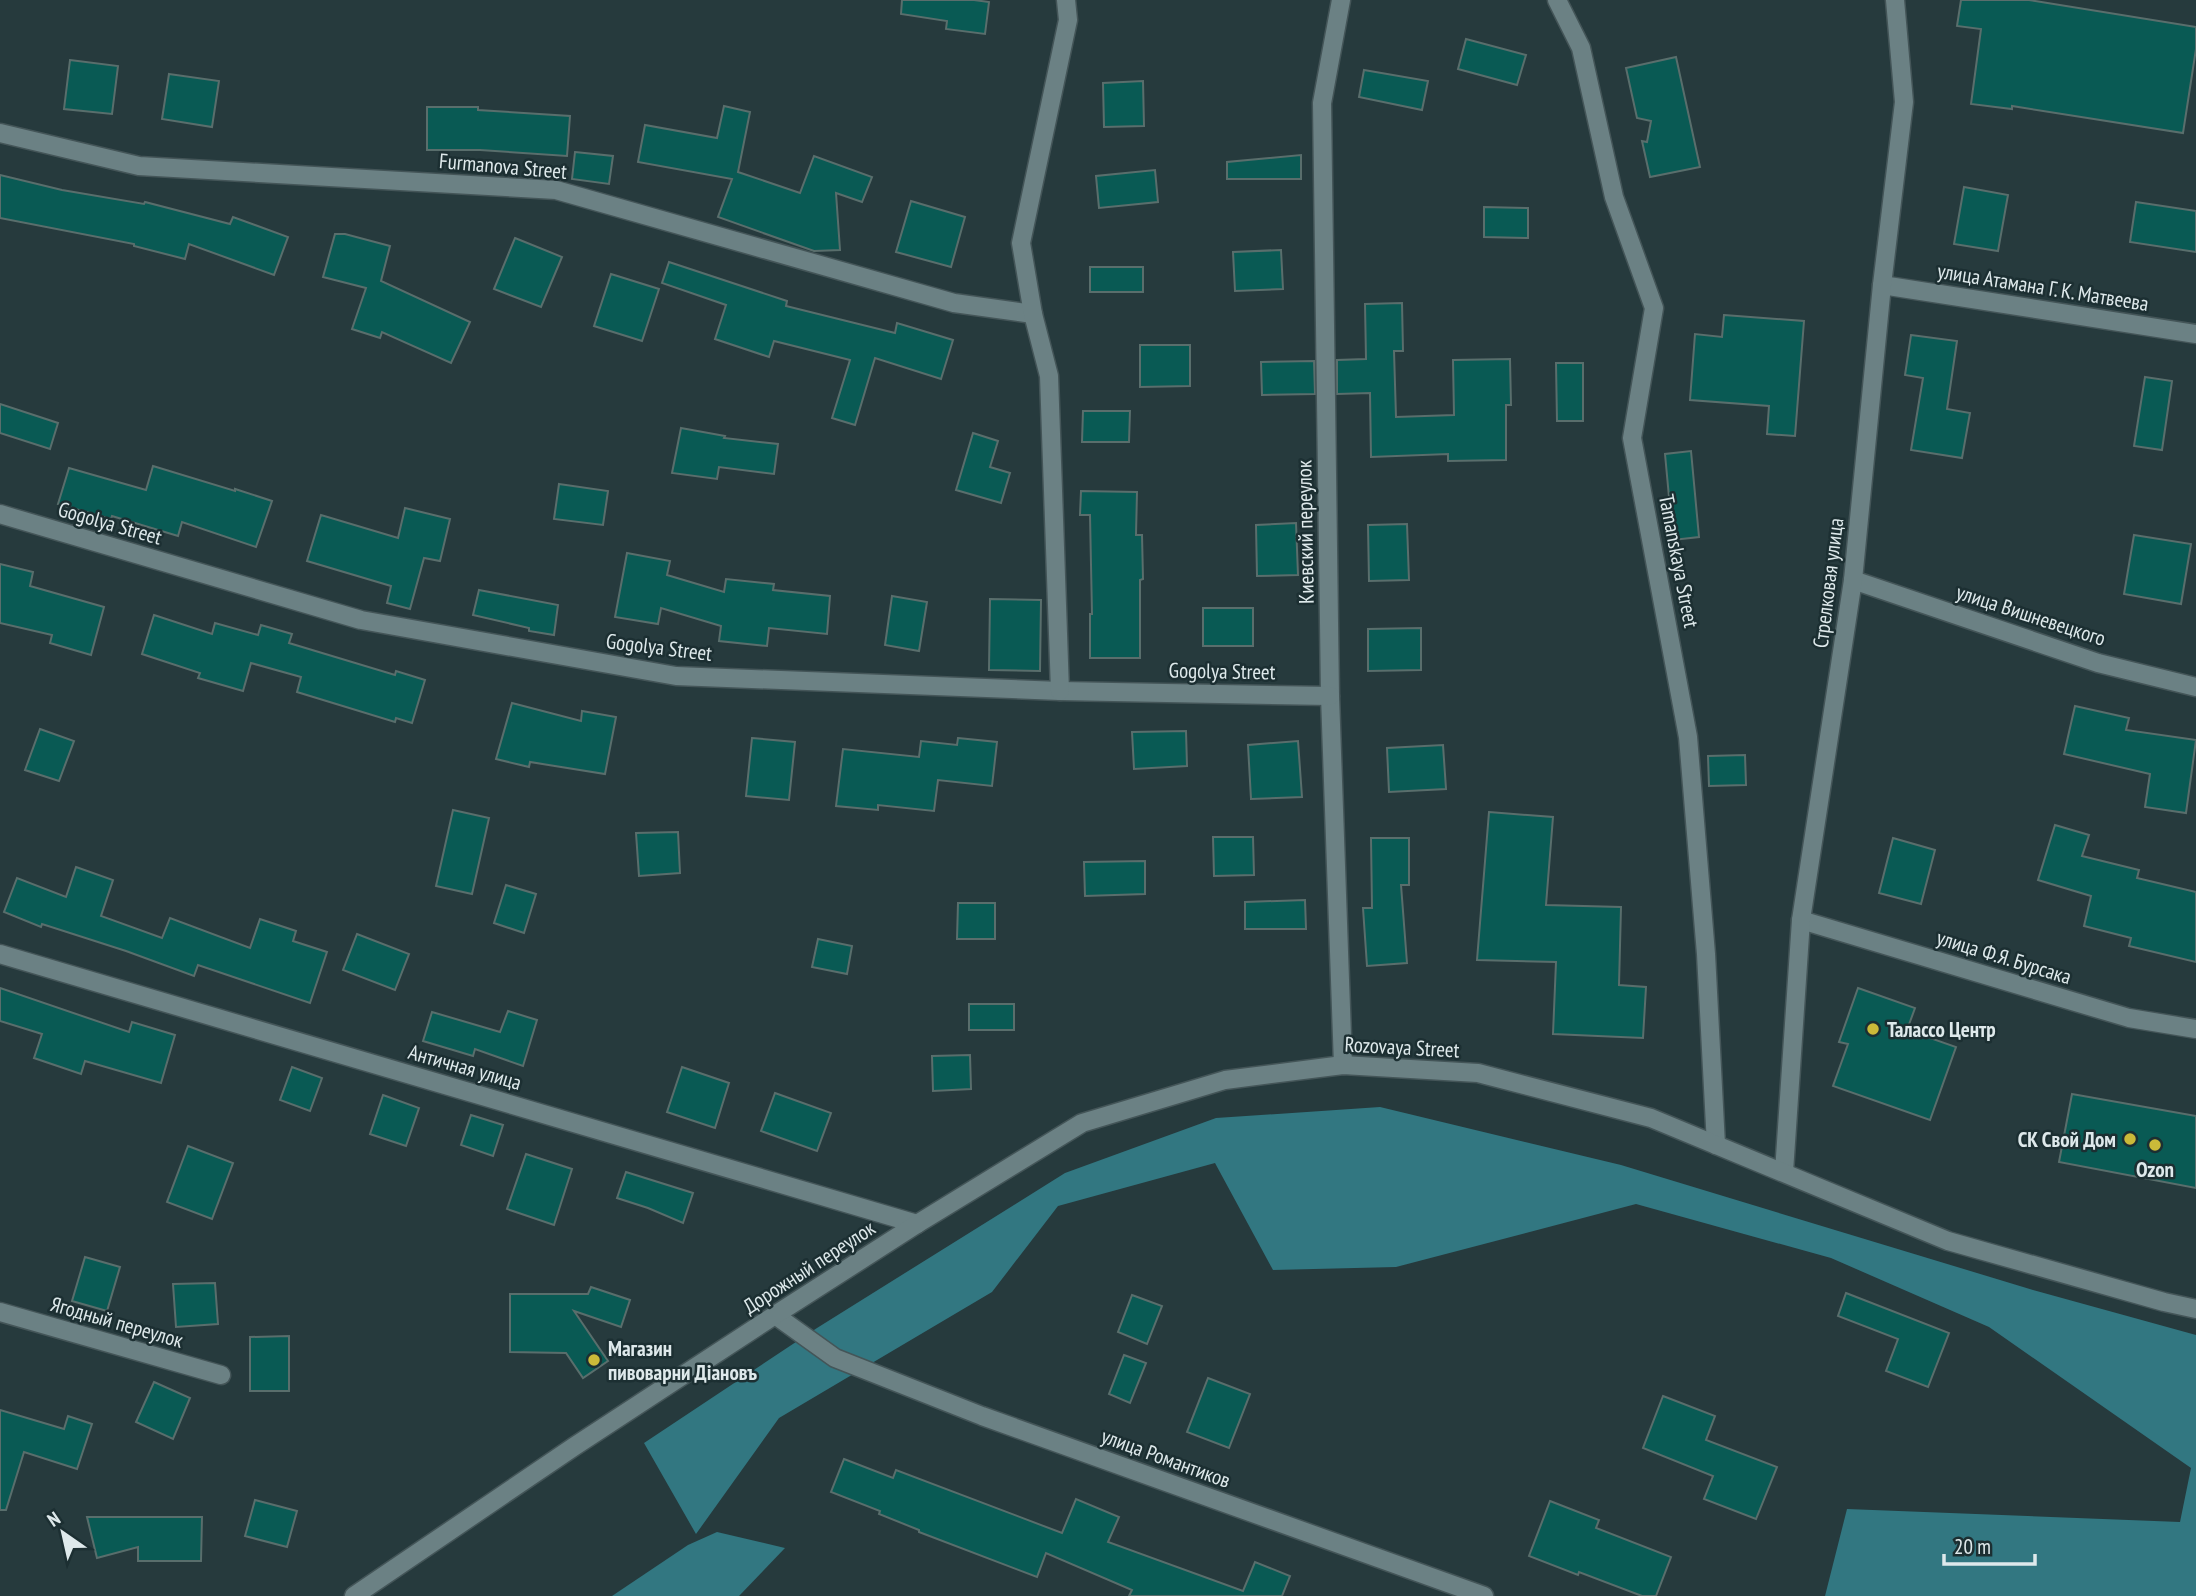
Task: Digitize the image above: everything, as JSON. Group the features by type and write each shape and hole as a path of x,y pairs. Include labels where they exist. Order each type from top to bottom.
{"street":[{"path":"1060,691 1049,376 1033,314 1021,243 1068,20 1066,0"},
{"name":"Киевский переулок","path":"1341,0 1322,103 1330,696 1343,1065"},
{"name":"Tamanskaya Street","path":"1557,0 1581,48 1614,197 1654,308 1632,438 1688,737 1706,954 1716,1145"},
{"name":"Стрелковая улица","path":"1784,1172 1801,920 1853,580 1882,285 1904,102 1895,0"},
{"name":"Furmanova Street","path":"0,133 139,166 556,190 954,303 1033,314"},
{"name":"улица Атамана Г. К. Матвеева","path":"1882,285 2196,334"},
{"name":"Gogolya Street","path":"0,514 361,620 676,676 1060,691 1330,696"},
{"name":"улица Вишневецкого","path":"1853,580 2098,663 2196,687"},
{"name":"улица Ф.Я. Бурсака","path":"1801,920 2129,1018 2196,1029"},
{"name":"Античная улица","path":"0,954 917,1224"},
{"name":"Rozovaya Street","path":"1082,1123 1225,1080 1343,1065 1478,1073 1651,1118 1948,1241 2164,1302 2196,1308"},
{"name":"Дорожный переулок","path":"354,1596 775,1315 1082,1123"},
{"name":"Ягодный переулок","path":"0,1312 221,1376"},
{"name":"улица Романтиков","path":"775,1315 835,1358 982,1416 1484,1596"}],"shaded area":[{"path":"1380,1107 1621,1165 2033,1290 2196,1335 2196,1596 1825,1596 1847,1509 2180,1522 2191,1468 1989,1327 1831,1258 1636,1204 1396,1267 1273,1270 1215,1163 1058,1206 992,1292 779,1418 696,1534 644,1443 817,1328 1065,1173 1216,1118"},
{"path":"717,1532 785,1548 739,1596 612,1596 688,1545"}],"building":[{"path":"902,0 989,2 985,34 946,29 947,21 901,14"},
{"path":"1961,0 2029,0 2196,27 2196,49 2183,133 2012,106 2012,109 1971,104 1981,29 1957,26"},
{"path":"1466,39 1526,55 1517,85 1458,69"},
{"path":"1676,57 1700,167 1650,177 1642,141 1647,142 1651,121 1637,118 1626,68"},
{"path":"70,60 118,66 112,114 64,109"},
{"path":"1364,70 1428,81 1422,110 1359,97"},
{"path":"169,74 219,81 212,127 162,119"},
{"path":"1143,81 1144,126 1104,127 1103,83"},
{"path":"724,106 750,112 738,172 800,193 814,156 872,177 862,202 836,193 840,250 814,251 718,217 732,179 638,162 645,125 717,138"},
{"path":"427,107 478,107 478,110 570,116 567,156 480,150 427,150"},
{"path":"575,152 613,156 609,184 572,179"},
{"path":"1301,155 1301,179 1227,179 1227,162"},
{"path":"1155,170 1158,202 1099,208 1096,176"},
{"path":"0,175 62,190 144,204 145,202 230,224 233,217 288,237 274,275 189,244 185,259 134,244 0,218"},
{"path":"1964,187 2008,195 1998,251 1954,244"},
{"path":"911,201 965,217 951,267 896,252"},
{"path":"2136,202 2196,211 2196,252 2130,242"},
{"path":"1484,207 1528,208 1528,238 1484,237"},
{"path":"335,234 345,234 390,246 381,281 470,322 451,363 382,332 380,338 352,329 366,288 323,277"},
{"path":"515,238 562,257 541,307 494,289"},
{"path":"1281,250 1283,289 1235,291 1233,252"},
{"path":"669,262 787,301 786,306 895,333 897,323 953,340 941,379 875,358 855,425 832,418 850,360 774,341 769,357 715,339 726,305 662,283"},
{"path":"1090,267 1143,267 1143,292 1090,292"},
{"path":"611,274 659,289 642,341 594,326"},
{"path":"1402,303 1403,351 1394,351 1396,417 1454,415 1453,360 1510,359 1511,405 1506,405 1506,460 1448,461 1448,454 1371,457 1370,393 1337,394 1337,360 1366,359 1365,304"},
{"path":"1724,315 1804,321 1795,436 1767,434 1769,406 1690,400 1695,334 1722,337"},
{"path":"1911,335 1957,341 1947,409 1970,413 1962,458 1911,450 1923,378 1905,375"},
{"path":"1140,345 1190,345 1190,386 1140,387"},
{"path":"1314,361 1315,394 1262,395 1261,362"},
{"path":"1556,363 1583,363 1583,421 1557,421"},
{"path":"2145,377 2172,381 2162,450 2134,446"},
{"path":"0,404 58,423 50,449 0,433"},
{"path":"1083,411 1130,411 1129,442 1082,442"},
{"path":"681,428 725,436 724,438 778,444 774,474 719,467 717,479 672,473"},
{"path":"973,433 998,441 990,467 1010,473 1001,503 956,490"},
{"path":"1691,451 1699,537 1673,540 1665,454"},
{"path":"153,466 272,501 256,547 182,522 178,536 112,516 111,519 58,504 69,468 146,490"},
{"path":"559,484 608,491 603,525 554,519"},
{"path":"1081,491 1137,492 1136,535 1142,535 1143,579 1140,580 1140,658 1090,658 1090,515 1080,515"},
{"path":"405,508 450,519 440,561 424,558 410,609 387,603 391,586 307,561 321,515 398,538"},
{"path":"1296,523 1298,575 1257,576 1256,525"},
{"path":"1407,524 1409,580 1369,581 1368,525"},
{"path":"2134,535 2191,544 2181,604 2124,594"},
{"path":"627,553 670,561 667,575 724,592 726,579 774,584 773,590 830,596 827,634 769,628 767,646 719,641 721,626 661,608 658,624 615,617"},
{"path":"0,564 33,572 30,586 104,607 91,655 50,643 52,635 0,623"},
{"path":"479,590 558,605 554,635 529,631 529,628 473,615"},
{"path":"892,596 927,602 919,651 885,645"},
{"path":"990,599 1041,600 1040,671 989,670"},
{"path":"1203,608 1253,608 1253,646 1203,646"},
{"path":"154,615 212,634 215,623 258,635 261,625 292,634 289,643 395,675 396,671 425,680 412,723 396,718 395,722 297,692 301,677 251,663 243,691 198,678 200,673 142,654"},
{"path":"1421,628 1421,670 1368,671 1368,629"},
{"path":"512,703 581,721 582,711 616,717 605,774 530,762 529,767 496,759"},
{"path":"2075,706 2129,718 2126,730 2196,740 2186,813 2145,807 2150,774 2064,754"},
{"path":"40,729 74,741 59,781 25,770"},
{"path":"1186,731 1187,766 1134,769 1132,732"},
{"path":"752,738 795,742 789,800 746,796"},
{"path":"958,738 997,742 992,786 938,780 934,811 878,805 878,810 836,806 843,749 919,757 921,741 957,745"},
{"path":"1298,741 1302,797 1251,799 1248,745"},
{"path":"1443,745 1446,789 1389,792 1387,748"},
{"path":"1745,755 1746,785 1709,786 1708,756"},
{"path":"453,810 489,818 472,894 436,886"},
{"path":"1489,812 1553,817 1546,905 1621,907 1619,985 1646,987 1643,1038 1553,1034 1556,962 1477,960"},
{"path":"2055,825 2089,835 2082,856 2139,870 2137,878 2196,892 2196,962 2129,946 2131,938 2084,926 2091,896 2038,880"},
{"path":"678,832 680,873 639,876 636,833"},
{"path":"1213,837 1253,837 1254,875 1214,876"},
{"path":"1371,838 1409,838 1409,885 1401,885 1407,963 1367,966 1363,908 1372,908"},
{"path":"1893,838 1935,850 1921,904 1879,893"},
{"path":"1145,861 1145,894 1085,896 1084,862"},
{"path":"76,867 113,880 101,916 162,938 170,918 250,948 260,919 296,931 293,941 327,952 310,1003 198,965 194,976 42,924 41,927 4,912 17,878 66,897"},
{"path":"506,885 536,894 524,933 494,923"},
{"path":"1305,900 1306,929 1245,929 1245,902"},
{"path":"958,903 995,903 995,939 957,939"},
{"path":"357,934 409,954 395,990 343,970"},
{"path":"818,939 852,946 847,974 812,967"},
{"path":"0,988 129,1032 132,1022 175,1035 161,1083 85,1061 81,1074 34,1058 42,1034 0,1021"},
{"path":"1858,988 1915,1008 1907,1030 1956,1047 1930,1120 1833,1086 1848,1044 1839,1042"},
{"path":"969,1004 1014,1004 1014,1030 969,1030"},
{"path":"508,1011 537,1020 523,1066 475,1049 473,1056 423,1041 432,1012 500,1032"},
{"path":"970,1055 971,1089 933,1091 932,1056"},
{"path":"292,1067 322,1078 310,1111 280,1100"},
{"path":"682,1067 729,1083 715,1128 667,1112"},
{"path":"775,1093 831,1113 817,1151 761,1131"},
{"name":"СК Свой Дом","path":"2072,1094 2196,1116 2196,1188 2059,1162"},
{"path":"383,1095 419,1108 406,1146 370,1134"},
{"path":"471,1115 503,1125 493,1156 461,1145"},
{"path":"188,1146 233,1163 212,1219 167,1202"},
{"path":"526,1154 572,1169 554,1225 507,1209"},
{"path":"626,1172 693,1193 683,1223 617,1198"},
{"path":"85,1257 120,1267 107,1311 72,1301"},
{"path":"215,1283 218,1324 176,1327 173,1284"},
{"path":"591,1287 630,1300 621,1327 574,1311 608,1361 583,1378 566,1353 510,1352 510,1294 588,1294"},
{"path":"1846,1293 1949,1333 1928,1387 1886,1371 1898,1339 1838,1316"},
{"path":"1132,1295 1162,1306 1147,1344 1118,1332"},
{"path":"289,1336 289,1391 250,1391 250,1337"},
{"path":"1124,1355 1146,1363 1130,1403 1109,1394"},
{"path":"1208,1378 1250,1394 1229,1448 1187,1432"},
{"path":"154,1382 190,1398 173,1439 136,1422"},
{"path":"1663,1396 1715,1416 1706,1440 1777,1467 1756,1519 1704,1499 1713,1476 1643,1448"},
{"path":"0,1410 64,1429 68,1416 92,1424 77,1469 24,1452 6,1510 0,1510"},
{"path":"844,1459 893,1478 896,1470 1062,1533 1076,1499 1119,1517 1108,1542 1243,1591 1255,1562 1290,1576 1282,1596 1129,1596 1132,1590 1046,1553 1037,1577 919,1532 879,1514 880,1511 831,1492"},
{"path":"255,1500 297,1511 287,1547 245,1536"},
{"path":"1550,1501 1599,1520 1596,1528 1671,1557 1656,1596 1642,1596 1529,1556"},
{"path":"87,1517 202,1517 201,1561 138,1561 138,1547 97,1558"}],"place":[{"name":"Талассо Центр","path":"1873,1029"},
{"name":"СК Свой Дом","path":"2130,1139"},
{"name":"Ozon","path":"2155,1145"},
{"name":"Магазин пивоварни Дiановъ","path":"594,1360"}]}
